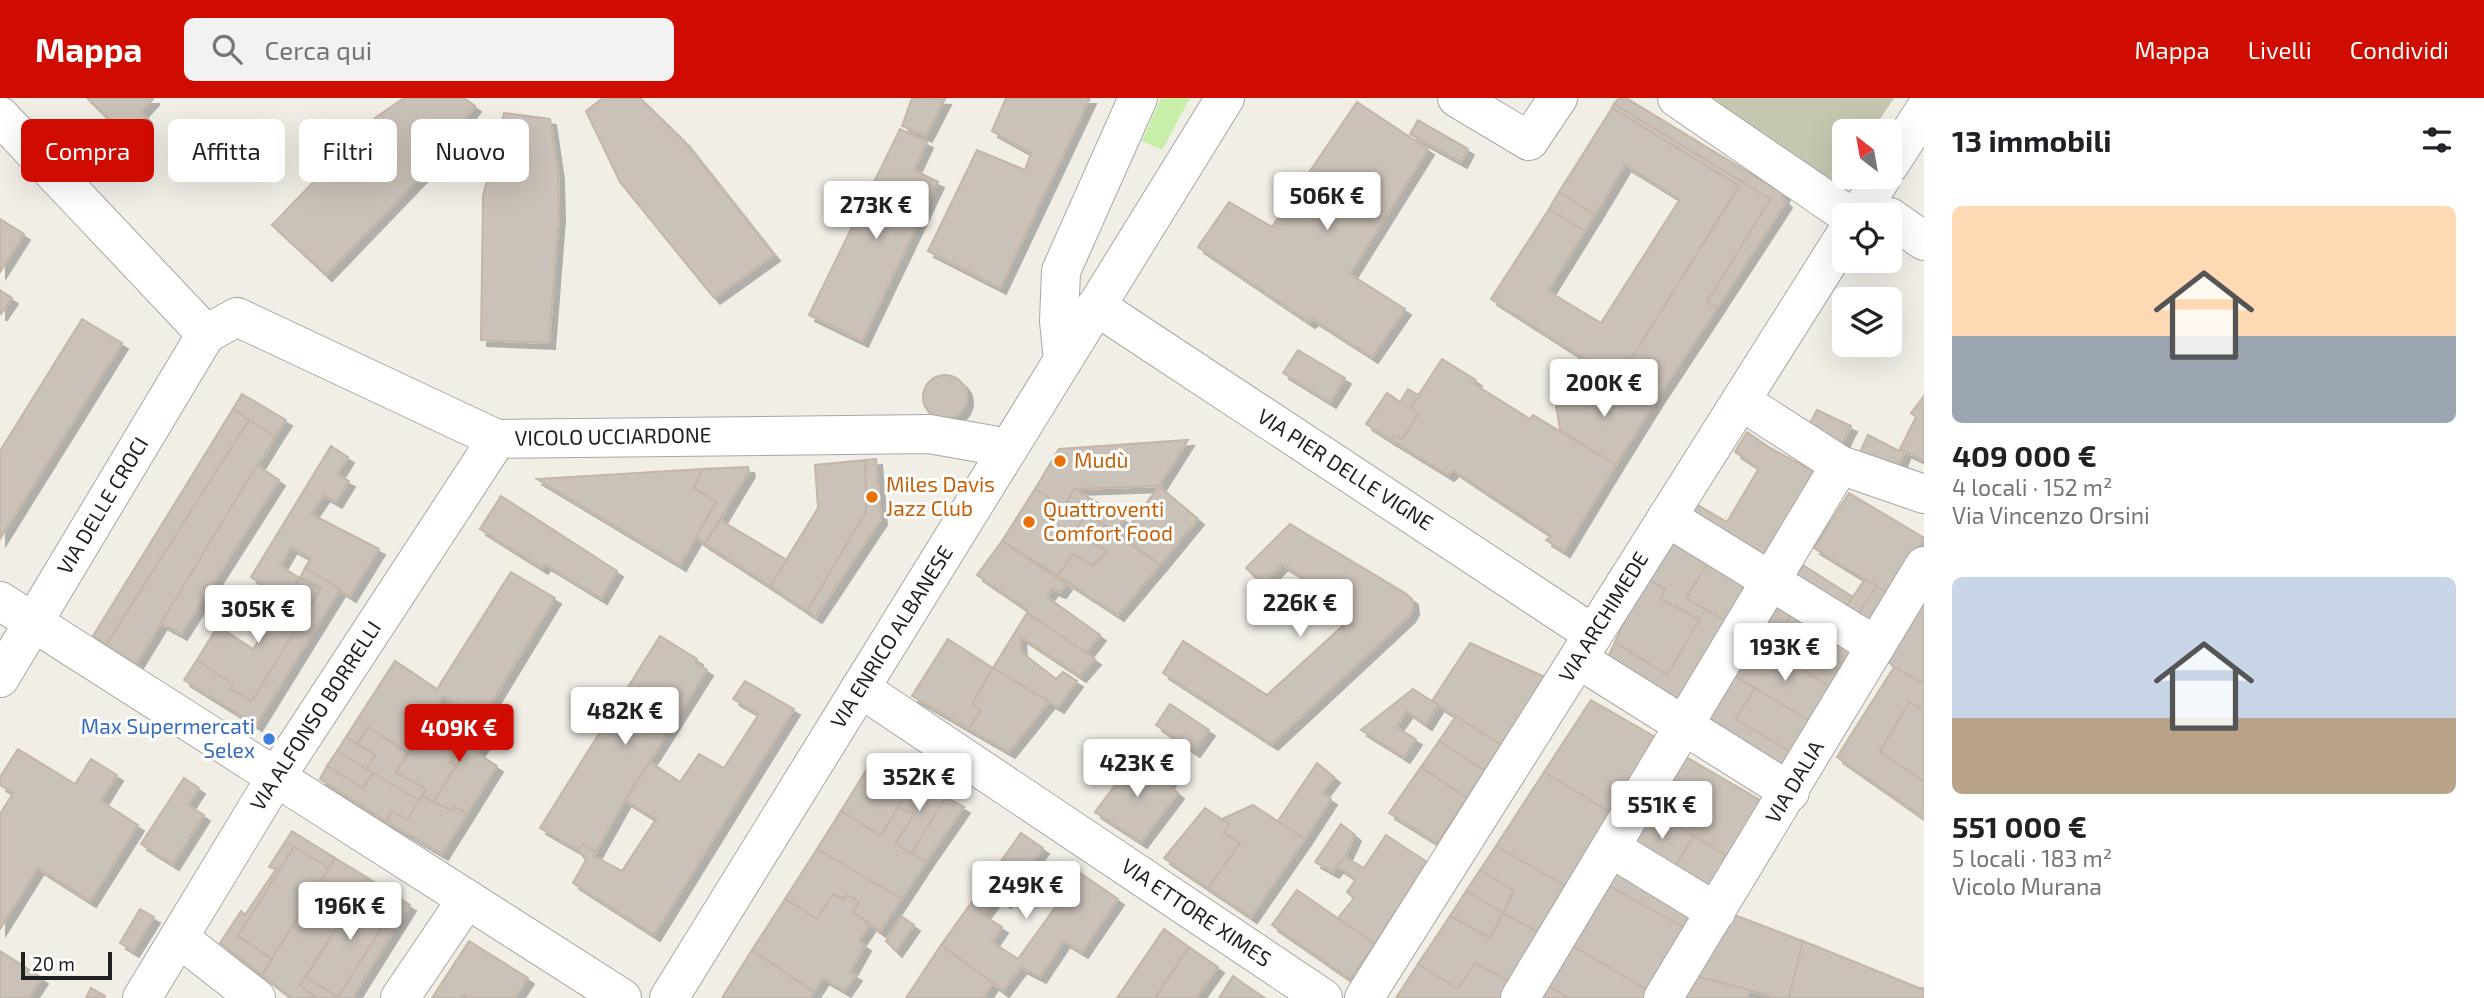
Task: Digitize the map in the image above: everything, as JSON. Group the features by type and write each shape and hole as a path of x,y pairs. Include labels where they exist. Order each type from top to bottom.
{"street":[{"path":"1063,360 1059,321 1061,271 1138,98"},
{"name":"VIA ENRICO ALBANESE","path":"669,998 1225,98"},
{"path":"1457,98 1529,141 1558,98"},
{"path":"1677,98 1865,203"},
{"path":"1902,145 1924,111"},
{"path":"0,116 206,334"},
{"path":"1902,227 1924,241"},
{"name":"VIA ARCHIMEDE","path":"1364,998 1832,256"},
{"name":"VIA PIER DELLE VIGNE","path":"1096,306 1586,646 1683,726 1790,792"},
{"name":"VICOLO UCCIARDONE","path":"206,334 237,317 497,439 929,434 1009,448"},
{"name":"VIA DELLE CROCI","path":"0,678 206,334"},
{"path":"1741,401 1840,465 1924,494"},
{"name":"VIA ALFONSO BORRELLI","path":"142,998 276,777 497,439"},
{"path":"1521,998 1840,465"},
{"path":"1667,517 1876,646"},
{"name":"VIA DALIA","path":"1663,998 1790,792 1924,566"},
{"path":"0,601 622,998"},
{"name":"VIA ETTORE XIMES","path":"860,688 1323,998"},
{"path":"1611,848 1716,912"},
{"path":"400,998 467,899"},
{"path":"179,938 256,998"}],"shaded area":[{"path":"1705,98 1894,98 1880,119 1832,119 1832,184"}],"green space":[{"path":"1161,98 1190,98 1162,150 1142,141"}],"building":[{"path":"87,98 153,98 141,112 146,117 144,119 108,119"},
{"path":"404,98 464,98 475,106 465,119 411,119 411,182 415,182 326,275 272,225 313,182 397,182 397,119 375,118"},
{"path":"603,98 640,98 684,141 774,255 714,298 620,182 586,111"},
{"path":"912,98 945,99 926,136 902,126"},
{"path":"1006,98 1090,98 1000,288 928,251 977,150 1025,170 1031,153 992,131"},
{"path":"1619,98 1626,98 1784,194 1782,198 1786,202 1717,308 1707,302 1770,199 1614,104"},
{"path":"1357,102 1428,149 1350,274 1405,309 1372,357 1313,319 1309,322 1198,247 1229,202 1272,227"},
{"path":"1614,104 1770,199 1707,302 1717,308 1655,402 1618,380 1739,186 1612,108"},
{"path":"1612,108 1739,186 1618,380 1491,299 1549,209 1585,231 1548,291 1601,323 1680,199 1625,165 1595,215 1559,192"},
{"path":"504,113 550,119 558,173 559,215 549,343 481,340 483,196 487,182 529,182 529,119 502,119"},
{"path":"1418,120 1468,149 1461,162 1410,134"},
{"path":"900,129 927,142 914,170 938,182 862,341 809,315"},
{"path":"1559,192 1595,215 1585,231 1549,209"},
{"path":"0,219 24,234 0,272"},
{"path":"0,290 12,298 1,314 0,314"},
{"path":"82,319 122,343 0,539 0,451"},
{"path":"1298,350 1345,378 1330,402 1283,373"},
{"path":"1442,359 1476,380 1474,384 1530,419 1533,415 1616,465 1564,551 1546,540 1552,536 1453,470 1448,475 1391,440 1394,435 1402,439 1419,413 1410,408"},
{"path":"945,375 960,382 967,397 960,412 945,419 930,412 923,397 930,382"},
{"path":"1618,380 1655,402 1616,465 1560,430 1555,399 1594,391 1596,395 1611,392"},
{"path":"1408,389 1420,396 1410,408 1419,413 1402,439 1394,435 1391,440 1366,424 1387,393 1400,402"},
{"path":"242,394 286,420 275,437 233,409"},
{"path":"1924,396 1924,460 1900,449 1916,417 1911,413"},
{"path":"233,409 249,420 106,645 93,636"},
{"path":"1817,410 1851,426 1841,446 1808,427"},
{"path":"249,420 275,437 136,664 106,645"},
{"path":"1747,432 1770,448 1817,473 1758,567 1673,516 1684,497 1727,522 1759,468 1735,452"},
{"path":"1868,435 1899,451 1905,451 1897,470 1860,452"},
{"path":"1188,440 1159,486 1074,489 1064,508 1035,489 1059,449"},
{"path":"331,446 348,457 337,475 349,481 336,502 324,495 311,514 379,549 350,596 305,568 311,558 291,547 280,566 300,578 285,600 251,577"},
{"path":"876,459 881,519 816,617 807,611 866,511 865,460"},
{"path":"865,460 866,511 807,611 770,586 818,508 815,465"},
{"path":"257,465 279,480 181,634 161,623"},
{"path":"748,467 749,471 705,544 695,537 716,502 694,488 702,469"},
{"path":"702,469 694,488 716,502 680,565 537,479"},
{"path":"1159,486 1198,519 1160,565 1122,536"},
{"path":"1035,489 1064,508 1074,489 1125,519 1115,532 1087,513 1074,533 1107,551 1093,566 1073,554 1058,576 1002,541"},
{"path":"1849,493 1924,538 1890,595 1814,548"},
{"path":"501,496 617,571 601,598 545,564 542,568 480,529"},
{"path":"1087,513 1160,565 1118,615 1058,576 1073,554 1093,566 1107,551 1074,533"},
{"path":"720,520 787,560 770,586 705,544"},
{"path":"1290,524 1405,593 1412,599 1413,609 1409,616 1272,744 1163,673 1183,641 1267,695 1348,621 1346,604 1282,564 1263,584 1246,568"},
{"path":"1667,536 1709,561 1686,598 1706,609 1700,620 1661,599 1665,589 1645,577"},
{"path":"1002,541 1066,584 1060,592 1052,589 1047,597 1100,635 1086,653 977,575"},
{"path":"1709,561 1748,584 1726,621 1686,598"},
{"path":"1803,565 1853,597 1839,617 1790,586"},
{"path":"305,568 340,589 256,725 184,680 197,660 233,684 230,689 252,701 321,588 300,578"},
{"path":"511,572 555,598 482,718 443,696 433,712 428,709 410,741 415,745 408,753 368,727 358,744 346,737 395,661 437,689"},
{"path":"1645,577 1665,589 1661,599 1700,620 1667,675 1615,642"},
{"path":"300,578 321,588 252,701 230,689 233,684 197,660 218,626 253,649"},
{"path":"1865,579 1877,586 1851,625 1839,617"},
{"path":"1877,586 1890,595 1866,634 1851,625"},
{"path":"1924,593 1924,684 1894,667 1886,659"},
{"path":"1781,602 1794,610 1770,650 1756,641"},
{"path":"1706,609 1726,621 1674,705 1604,666 1615,642 1667,675"},
{"path":"1794,610 1859,652 1835,690 1770,650"},
{"path":"1027,613 1095,659 1080,676 1020,636 1021,652 1056,679 1063,672 1077,681 1058,707 993,668"},
{"path":"660,636 697,659 696,662 707,670 625,800 596,852 583,844 578,850 540,828"},
{"path":"948,639 993,668 972,704 981,710 969,729 912,696"},
{"path":"1756,641 1835,690 1815,724 1735,676"},
{"path":"1470,643 1545,677 1501,745 1432,701"},
{"path":"1894,667 1924,684 1924,711 1909,702 1880,752 1924,781 1924,818 1837,757"},
{"path":"993,668 1049,702 1009,752 969,729 981,710 972,704"},
{"path":"1735,676 1755,688 1736,719 1796,755 1785,773 1704,724"},
{"path":"745,681 794,709 654,935 573,883 586,860 578,850 583,844 596,852 593,856 622,871 656,819 625,800 650,762 680,782 699,754 724,768 759,714 733,699"},
{"path":"1755,688 1815,724 1796,755 1736,719"},
{"path":"1413,689 1438,705 1426,724 1407,711 1396,727 1416,739 1404,757 1361,730"},
{"path":"1591,700 1657,738 1611,813 1544,772"},
{"path":"1909,702 1924,711 1924,781 1880,752"},
{"path":"1170,704 1209,730 1194,751 1156,725"},
{"path":"428,709 483,744 477,753 497,766 467,814 455,807 452,811 433,802 456,766 450,762 455,754 436,743 441,735 430,728 425,736 416,730"},
{"path":"1456,716 1501,745 1485,771 1439,741"},
{"path":"368,727 408,753 396,772 426,789 420,801 366,770 375,755 358,744"},
{"path":"430,728 441,735 436,743 455,754 450,762 456,766 433,802 422,796 426,789 396,772 415,745 410,741 416,730 425,736"},
{"path":"346,737 375,755 366,770 337,751"},
{"path":"1439,741 1485,771 1467,798 1421,767"},
{"path":"18,749 75,784 91,759 117,775 101,801 138,825 90,901 38,868 0,929 0,814 13,793 0,785 0,777"},
{"path":"337,751 373,773 363,788 327,766"},
{"path":"875,756 915,779 881,836 841,811"},
{"path":"1686,757 1767,804 1733,860 1652,812"},
{"path":"1120,758 1142,772 1149,762 1170,780 1167,784 1178,793 1141,842 1095,812 1122,776 1112,767"},
{"path":"1317,763 1334,777 1322,793 1331,799 1305,839 1278,821"},
{"path":"327,766 363,788 373,773 420,801 407,820 392,811 386,821 320,779"},
{"path":"1421,767 1467,798 1437,843 1389,813"},
{"path":"1544,772 1611,813 1567,887 1496,846"},
{"path":"184,778 199,788 188,805 204,815 173,864 141,844"},
{"path":"915,779 946,797 911,854 895,844 914,814 898,807"},
{"path":"422,796 452,811 455,807 467,814 442,854 386,821 392,811 407,820"},
{"path":"946,797 964,807 926,862 911,854"},
{"path":"1253,805 1305,839 1251,917 1208,888 1240,843 1224,833 1229,824 1222,819"},
{"path":"898,807 914,814 895,844 926,862 902,899 817,849 841,811 881,836"},
{"path":"1205,808 1229,824 1224,833 1240,843 1208,888 1164,858"},
{"path":"1652,812 1694,836 1672,871 1631,846"},
{"path":"1341,824 1355,835 1345,857 1333,872 1315,862"},
{"path":"292,831 335,858 329,868 294,847 238,936 272,959 262,975 220,943 241,911 245,915 276,869 269,867"},
{"path":"1021,833 1043,848 1005,902 996,897 983,915 1002,927 992,942 1018,959 1080,873 1118,899 1082,952 1064,941 1040,977 1021,967 1003,991 941,945"},
{"path":"1386,835 1427,862 1375,944 1338,918 1354,898 1347,892 1356,879 1337,866 1345,857 1364,868"},
{"path":"1694,836 1733,860 1713,896 1672,871"},
{"path":"1496,846 1567,887 1539,933 1503,913 1514,891 1480,870"},
{"path":"294,847 329,868 272,959 238,936"},
{"path":"817,849 902,899 880,931 853,912 859,902 847,895 844,900 833,894 817,919 785,899"},
{"path":"335,858 368,878 300,985 317,998 292,998 262,975"},
{"path":"1621,865 1702,914 1690,931 1609,886"},
{"path":"1480,870 1514,891 1503,913 1466,891"},
{"path":"368,878 410,905 352,998 317,998 300,985 306,977 338,997 394,908 362,888"},
{"path":"1609,886 1690,931 1652,993 1573,946"},
{"path":"362,888 394,908 338,997 306,977"},
{"path":"1297,890 1375,944 1350,979 1272,925"},
{"path":"1466,891 1503,913 1490,938 1450,916"},
{"path":"833,894 844,900 847,895 859,902 853,912 870,925 859,941 865,945 850,972 856,975 845,991 823,978 814,992 752,950 785,899 817,919"},
{"path":"140,909 154,917 133,951 120,943"},
{"path":"1503,913 1539,933 1510,982 1475,963 1458,989 1418,964 1450,916 1490,938"},
{"path":"1732,914 1803,941 1789,998 1778,998 1694,976"},
{"path":"901,916 914,925 896,951 886,941"},
{"path":"1164,929 1189,947 1155,998 1117,998"},
{"path":"469,941 528,978 515,998 470,998 464,995 462,998 432,998"},
{"path":"1803,941 1924,988 1924,998 1789,998"},
{"path":"941,945 993,983 983,998 906,998"},
{"path":"1573,946 1652,993 1650,998 1569,998 1549,986"},
{"path":"1189,947 1218,967 1196,998 1155,998"},
{"path":"752,950 814,992 810,998 722,998"},
{"path":"0,951 42,978 29,998 0,998"},
{"path":"1475,963 1510,982 1500,998 1396,998 1418,964 1458,989"},
{"path":"1233,976 1247,986 1265,998 1219,998"},
{"path":"1694,976 1750,990 1747,998 1684,998"},
{"path":"1549,986 1569,998 1542,998"},
{"path":"91,988 105,996 104,998 86,998"}],"place":[{"name":"Mudù","path":"1060,461"},
{"name":"Miles Davis Jazz Club","path":"872,497"},
{"name":"Quattroventi Comfort Food","path":"1029,522"},
{"name":"Max Supermercati Selex","path":"269,739"}]}
